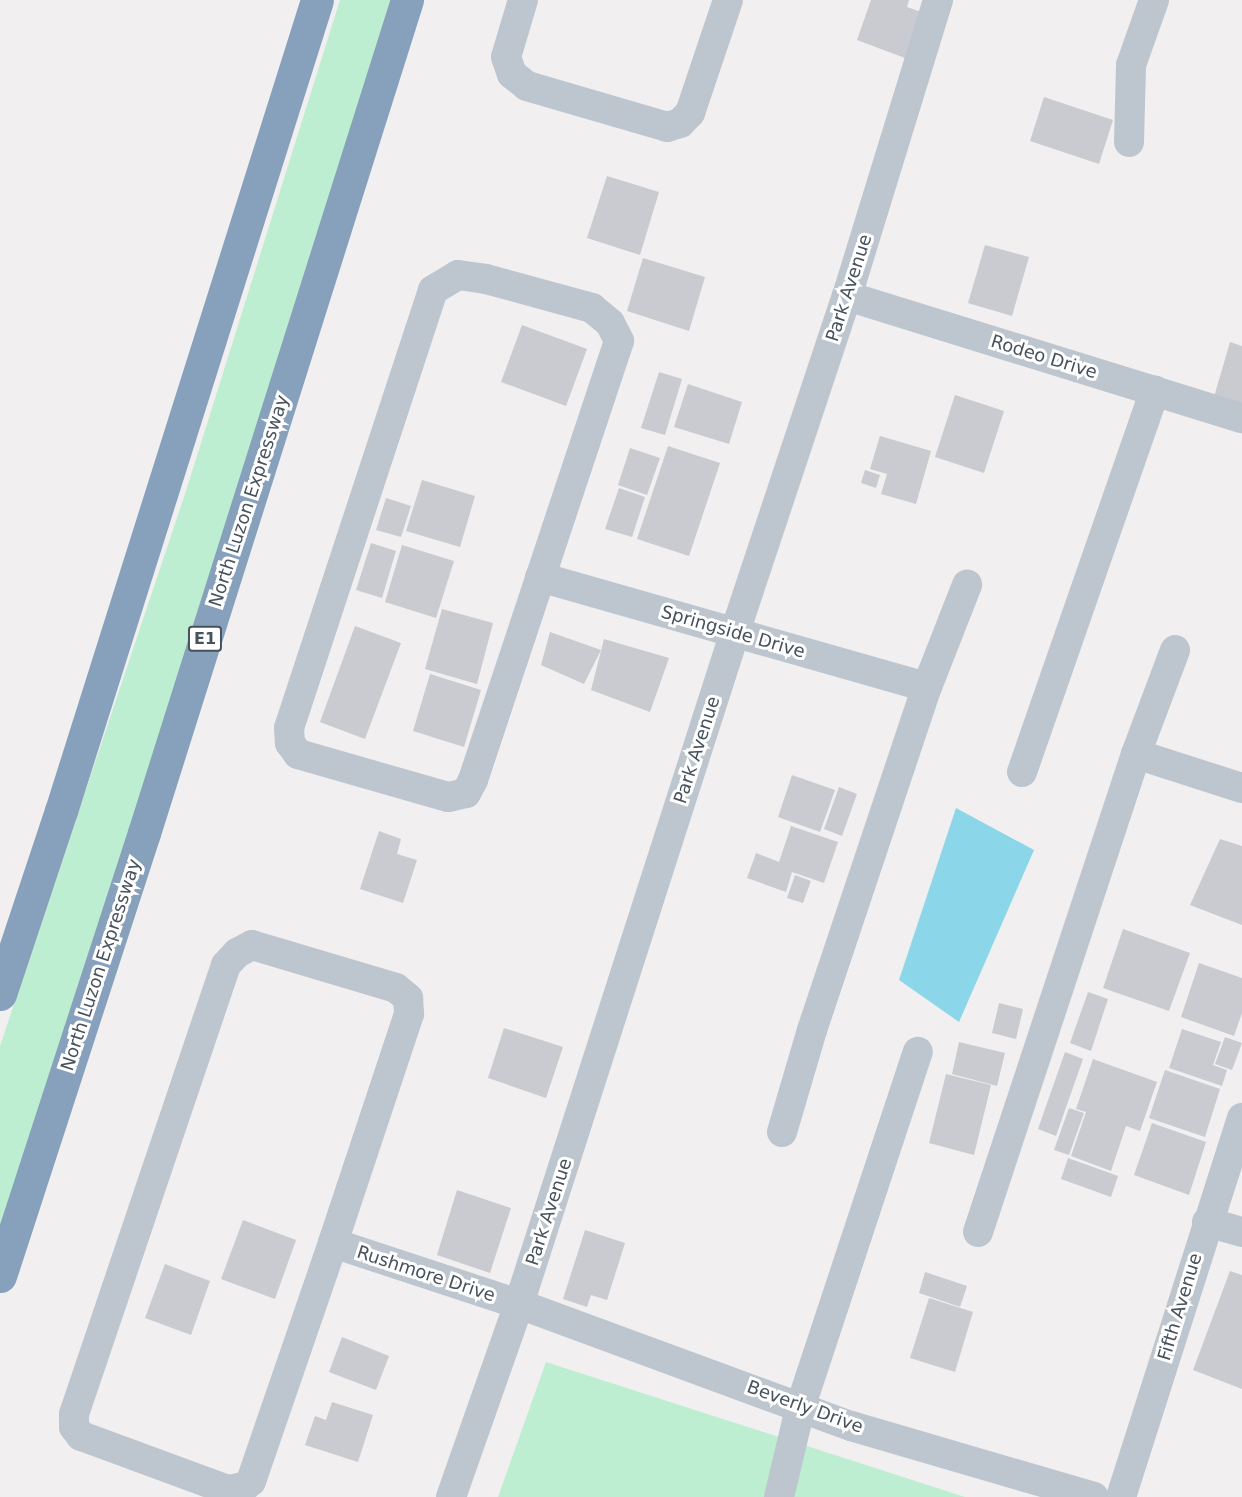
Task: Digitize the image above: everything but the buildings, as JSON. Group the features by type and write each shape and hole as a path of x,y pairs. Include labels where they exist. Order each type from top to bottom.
{"highway":[{"path":"0,994 61,811 317,0"},
{"name":"North Luzon Expressway","path":"0,1276 141,844 407,0"}],"street":[{"path":"523,0 506,57 512,74 527,86 667,127 680,123 690,113 728,0"},
{"name":"Park Avenue","path":"451,1497 519,1304 735,632 847,296 938,0"},
{"path":"1129,142 1131,65 1154,0"},
{"path":"458,275 486,279 592,308 610,323 619,341 540,578 473,780 466,793 448,797 298,754 290,743 289,728 433,290 458,275"},
{"name":"Rodeo Drive","path":"847,296 1242,418"},
{"path":"1022,772 1155,391"},
{"name":"Springside Drive","path":"540,578 927,687"},
{"path":"782,1132 812,1030 927,687 967,585"},
{"path":"978,1232 1136,754 1175,650"},
{"path":"1136,754 1242,788"},
{"path":"252,945 396,988 408,998 409,1014 333,1244 251,1481 244,1487 228,1490 81,1436 74,1426 74,1414 226,965 237,953 252,945"},
{"path":"779,1497 801,1406 918,1052"},
{"name":"Fifth Avenue","path":"1121,1497 1242,1118"},
{"path":"1207,1222 1242,1232"},
{"name":"Rushmore Drive","path":"333,1244 519,1304"},
{"name":"Beverly Drive","path":"519,1304 851,1426 1094,1497"}],"green space":[{"path":"340,0 394,0 235,508 0,1227 0,1046 186,491"},
{"path":"546,1362 965,1497 498,1497"}],"water":[{"path":"956,808 1034,850 959,1022 899,980"}]}
